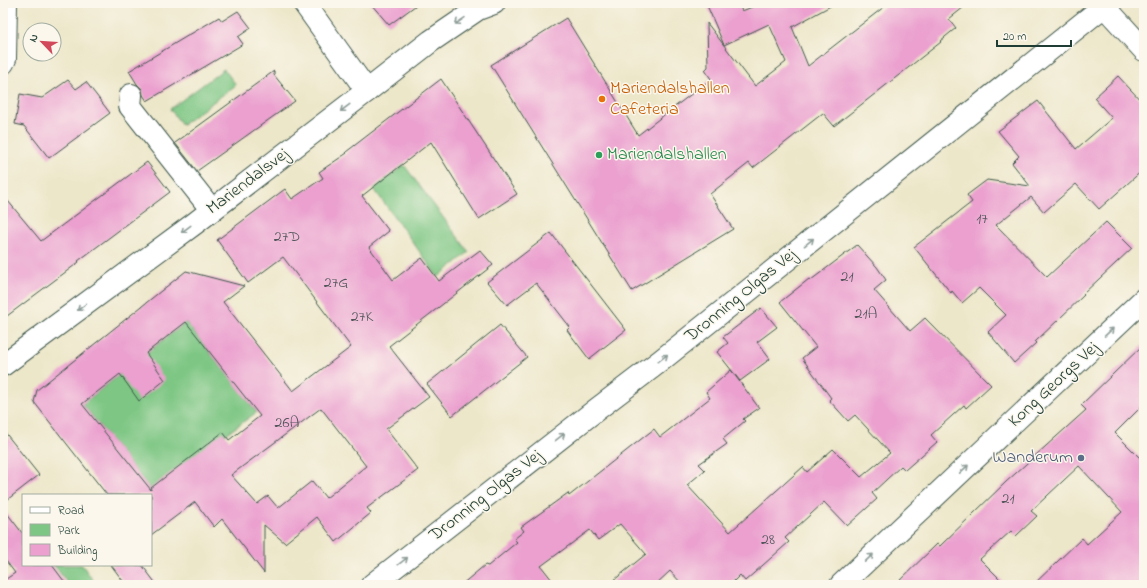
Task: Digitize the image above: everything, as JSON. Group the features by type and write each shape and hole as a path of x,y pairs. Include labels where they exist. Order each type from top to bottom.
{"street":[{"path":"3,63 5,59 6,3"},
{"path":"304,3 367,92"},
{"name":"Mariendalsvej","path":"3,365 194,224 211,209 367,92 431,41 478,9 494,3"},
{"path":"1105,4 1144,50"},
{"name":"Dronning Olgas Vej","path":"372,585 659,362 1105,4"},
{"path":"131,95 130,106 211,209"},
{"name":"Kong Georgs Vej","path":"841,585 1144,300"}],"green space":[{"path":"224,69 236,85 182,125 170,109"},
{"path":"404,165 469,252 438,277 374,189"},
{"path":"186,322 257,412 150,489 82,404"},
{"path":"55,566 83,566 97,585 69,585"}],"building":[{"path":"370,3 419,3 389,25"},
{"path":"706,3 738,3 742,11 760,3 836,3 792,27 808,66 889,3 969,3 949,19 956,28 940,41 941,42 834,126 823,113 753,168 749,163 710,194 733,229 632,291 491,65 566,18 638,135 711,79 705,70 708,67 707,23 755,86 786,62 769,24 724,45"},
{"path":"238,11 251,28 238,37 243,44 147,101 143,95 142,89 129,71 219,17 222,21"},
{"path":"274,71 274,75 295,101 197,171 175,143"},
{"path":"1118,76 1144,104 1144,169 1099,209 1076,184 1044,212 1031,197 996,225 1047,277 1106,222 1132,248 1083,294 1084,295 1035,342 1036,343 1014,363 988,332 1006,315 979,288 962,303 952,291 951,293 914,247 972,202 967,195 987,180 1030,186 1012,163 1019,156 998,131 1038,101 1076,149 1112,118 1094,98"},
{"path":"441,79 517,194 479,219 431,142 362,196 389,231 369,247 393,280 422,258 439,281 480,250 493,265 389,346 429,397 386,429 418,470 367,508 371,513 336,542 317,517 285,543 264,525 264,573 222,519 214,527 195,502 152,534 152,494 106,494 34,402 37,390 186,271 244,286 223,302 293,391 351,347 283,257 248,283 217,240 285,189 292,199 323,178 319,172 347,153 346,152","holes":["186,322 260,416 229,440 223,432 151,488 151,490 82,404 120,374 139,401 165,380 146,353","321,408 366,466 326,498 312,481 278,508 268,496 257,504 231,475"]},
{"path":"68,80 76,89 86,82 110,113 49,158 24,126 15,124 20,94 42,98"},
{"path":"147,162 170,192 3,319 3,195 41,241"},
{"path":"551,233 626,330 589,359 567,330 570,327 536,283 507,305 487,282"},
{"path":"857,245 877,267 886,280 874,290 910,331 925,318 991,385 966,408 964,405 931,435 937,442 905,470 901,466 872,493 877,499 847,526 824,502 785,538 789,542 745,581 740,575 730,585 683,585 670,571 655,585 608,585 646,554 620,524 598,540 590,530 541,566 556,585 461,585 485,565 488,566 517,542 514,539 524,531 521,527 568,493 569,496 654,429 660,437 710,398 706,392 731,370 759,408 743,419 745,421 723,439 727,444 699,464 705,470 687,485 730,532 803,467 807,472 833,449 861,477 890,453 855,415 848,421 829,400 831,398 802,358 816,347 780,302 809,279 811,280"},
{"path":"761,308 777,327 757,342 770,359 740,381 717,352 728,343 723,337"},
{"path":"500,325 527,357 452,416 427,384"},
{"path":"1144,344 1144,404 1115,433 1144,462 1144,585 1033,585 1082,538 1087,544 1122,512 1079,466 1031,511 1037,516 1016,536 1011,531 980,559 1006,585 895,585 937,544 940,546 1006,482 1086,410 1081,405"},
{"path":"3,430 39,475 3,503"},
{"path":"3,508 22,533 22,566 53,566 67,585 3,585 3,581 15,573 3,557"},
{"path":"112,566 143,566 157,585 126,585"}],"place":[{"name":"Mariendalshallen Cafeteria","path":"602,99"},
{"name":"Mariendalshallen","path":"599,155"},
{"name":"Wanderum","path":"1081,458"}]}
